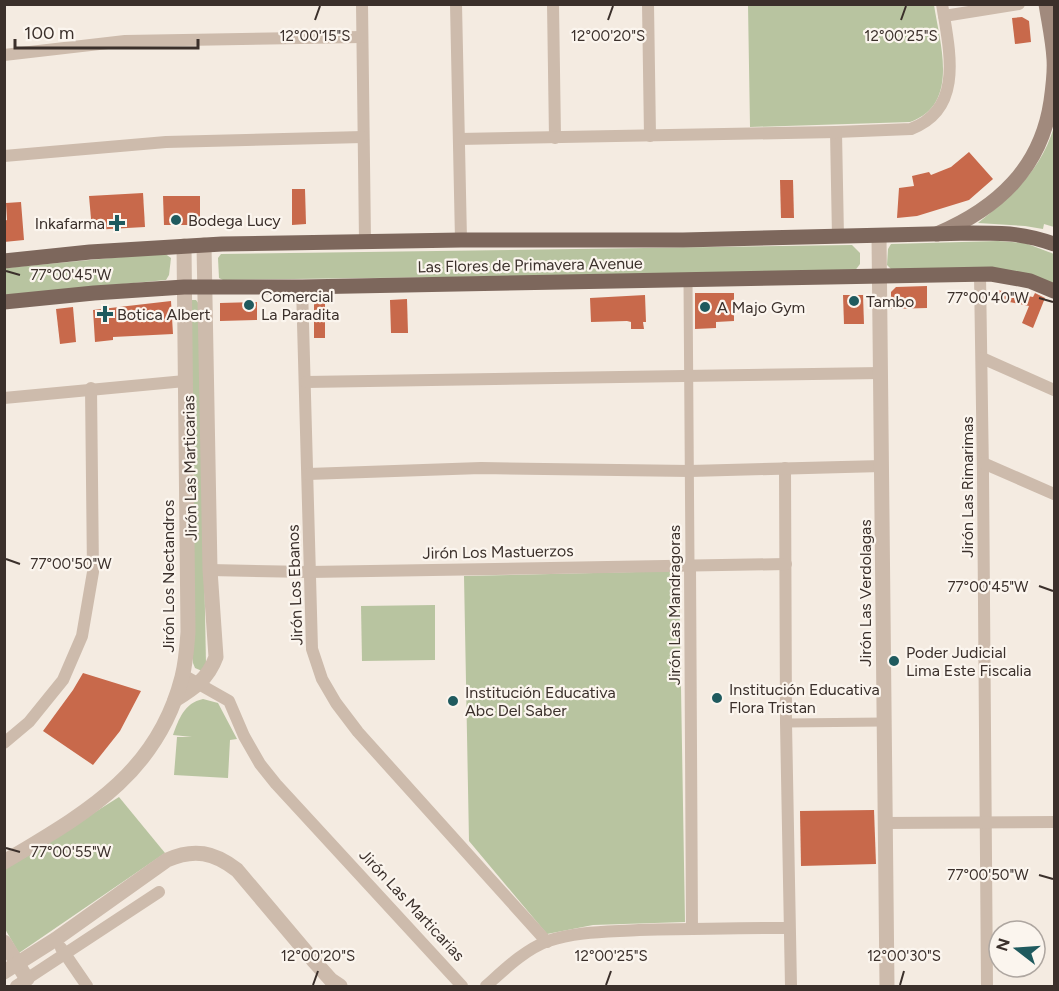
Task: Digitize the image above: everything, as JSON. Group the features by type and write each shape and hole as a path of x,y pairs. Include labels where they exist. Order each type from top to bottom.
{"main road":[{"path":"937,234 962,223 997,199 1023,173 1035,153 1043,133 1052,89 1054,60 1046,4"},
{"name":"Las Flores de Primavera Avenue","path":"4,261 90,252 184,246 365,241 683,240 1012,233 1031,236 1054,244"},
{"name":"Las Flores de Primavera Avenue","path":"4,302 94,292 184,287 980,275 1008,276 1054,291"}],"street":[{"path":"362,4 365,241"},
{"path":"456,4 461,240"},
{"path":"553,4 555,138"},
{"path":"648,4 650,136"},
{"path":"459,139 911,129 921,125 937,112 947,93 950,80 943,10 1019,4"},
{"path":"4,55 125,41 362,37"},
{"path":"836,132 838,237"},
{"path":"4,156 166,142 363,137"},
{"name":"Jirón Las Verdolagas","path":"879,236 887,987"},
{"name":"Jirón Las Marticarias","path":"175,700 199,685 212,669 216,657 210,570 204,245"},
{"name":"Jirón Los Nectandros","path":"4,862 80,816 114,789 147,752 161,730 175,700 183,675 188,632 184,246"},
{"name":"Jirón Las Rimarimas","path":"980,275 987,987"},
{"name":"Jirón Las Mandragoras","path":"688,280 692,928"},
{"name":"Jirón Los Ebanos","path":"302,287 312,649 322,680 358,732 547,942"},
{"path":"982,358 1054,390"},
{"path":"306,382 880,373"},
{"path":"4,398 184,381"},
{"path":"4,743 29,722 63,680 82,636 93,572 91,388"},
{"path":"983,463 1054,494"},
{"path":"308,474 481,468 690,471 882,466"},
{"path":"785,468 786,723 791,987"},
{"name":"Jirón Los Mastuerzos","path":"210,570 309,572 786,564"},
{"name":"Jirón Las Marticarias","path":"183,675 228,701 260,764 276,784 462,987"},
{"path":"786,723 884,722"},
{"path":"884,823 1054,822"},
{"path":"4,972 56,939 167,860 181,854 208,854 225,861 237,870 313,960 340,987"},
{"path":"4,942 18,963 21,983 159,892"},
{"path":"486,987 504,969 547,942 568,936 597,932 692,928 789,928"},
{"path":"56,939 87,987"}],"green space":[{"path":"748,5 934,5 943,72 936,102 926,114 910,122 750,127"},
{"path":"1054,127 1054,227 1044,224 1043,229 978,223 1024,181 1041,156"},
{"path":"998,241 1025,243 1054,254 1054,284 891,269 887,265 888,249 891,244"},
{"path":"852,245 860,253 860,264 854,272 223,280 219,278 218,258 221,254"},
{"path":"164,253 171,258 169,275 166,280 5,295 5,268"},
{"path":"196,300 199,304 206,664 202,671 195,668 193,663 189,303"},
{"path":"679,571 685,922 593,925 547,934 469,841 464,576"},
{"path":"435,605 435,660 362,661 361,606"},
{"path":"203,699 218,703 237,739 230,740 228,778 174,775 177,737 192,737 173,735 175,729 187,708"},
{"path":"119,797 165,853 19,953 5,929 5,869"}],"building":[{"path":"1022,17 1029,21 1031,42 1015,44 1012,18"},
{"path":"969,152 993,179 969,200 917,216 897,218 899,188 914,186 912,176 929,172 931,175 951,167"},
{"path":"780,180 793,180 794,218 781,218"},
{"path":"292,189 305,189 306,224 292,225"},
{"path":"143,193 145,227 92,230 89,196"},
{"path":"163,196 200,196 200,225 164,225"},
{"path":"21,202 24,240 4,242 4,221 7,220 6,203"},
{"path":"927,286 927,308 891,309 891,292 896,287"},
{"path":"997,290 1033,297 1035,293 1045,298 1033,328 1022,323 1029,306 995,299"},
{"path":"695,293 734,293 734,321 716,322 716,328 695,329"},
{"path":"645,295 644,329 631,329 631,322 627,321 591,322 590,298"},
{"path":"843,295 863,295 864,324 844,324"},
{"path":"407,299 408,333 391,333 390,300"},
{"path":"171,301 173,334 113,337 113,340 95,342 93,310"},
{"path":"257,302 257,320 220,321 220,303"},
{"path":"314,303 325,303 325,338 314,338"},
{"path":"73,307 76,342 60,344 56,309"},
{"path":"83,673 141,691 120,731 93,765 43,731"},
{"path":"874,810 876,864 801,866 800,811"}],"place":[{"name":"Bodega Lucy","path":"176,220"},
{"name":"Inkafarma","path":"117,223"},
{"name":"Tambo","path":"854,301"},
{"name":"Comercial La Paradita","path":"249,305"},
{"name":"A Majo Gym","path":"705,307"},
{"name":"Botica Albert","path":"105,314"},
{"name":"Poder Judicial Lima Este Fiscalia","path":"894,661"},
{"name":"Institución Educativa Flora Tristan","path":"717,698"},
{"name":"Institución Educativa Abc Del Saber","path":"453,701"}]}
